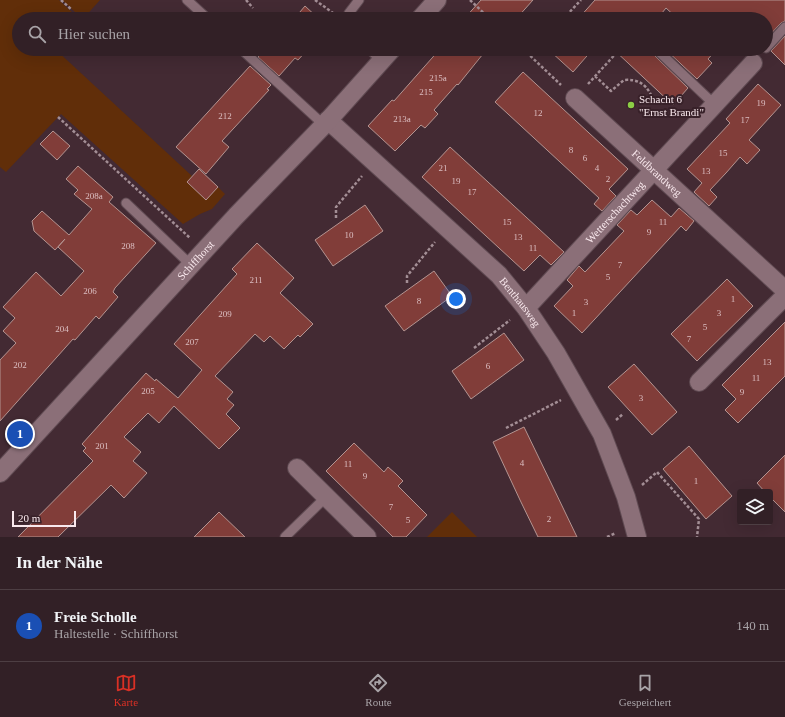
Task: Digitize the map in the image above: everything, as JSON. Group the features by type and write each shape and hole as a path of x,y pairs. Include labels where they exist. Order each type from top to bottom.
{"street":[{"path":"427,12 438,0"},
{"name":"Schiffhorst","path":"2,467 326,122 378,56"},
{"name":"Wetterschachtweg","path":"526,308 655,171 753,63"},
{"name":"Feldbrandweg","path":"575,98 785,290"},
{"name":"Benthausweg","path":"326,122 375,162 499,275 526,308 579,391 602,434 626,498 638,537"},
{"path":"699,382 785,296"},
{"path":"297,468 366,537"}],"lane":[{"path":"187,0 200,12"},
{"path":"349,12 359,0"},
{"path":"773,41 785,27"},
{"path":"249,56 326,122"},
{"path":"663,56 715,105"},
{"path":"753,63 760,56"},
{"path":"126,203 192,266"},
{"path":"285,537 326,497"}],"path":[{"path":"61,0 72,10"},
{"path":"246,0 253,8"},
{"path":"315,0 331,12"},
{"path":"470,0 483,12"},
{"path":"570,12 581,0"},
{"path":"531,56 575,98 614,56"},
{"path":"595,76 611,91 624,80 638,81 643,84 651,95"},
{"path":"58,117 205,251"},
{"path":"336,218 336,207 375,162"},
{"path":"407,283 407,276 447,227"},
{"path":"474,348 526,308"},
{"path":"506,428 579,391"},
{"path":"626,498 657,472 699,519 697,537"}],"shaded area":[{"path":"0,0 59,0 72,12 12,12 12,56 63,56 192,176 187,182 206,200 218,187 225,194 212,209 183,224 61,114 6,172 0,167"},
{"path":"62,0 100,0 89,12 75,12"},
{"path":"452,512 477,537 427,537"}],"building":[{"path":"481,0 533,0 522,12 470,12"},
{"path":"595,0 785,0 785,21 773,32 773,12 670,12 666,8 663,12 584,12"},
{"path":"305,6 311,12 300,12"},
{"path":"785,36 785,65 773,53 773,49"},
{"path":"302,56 298,60 295,58 279,76 258,57"},
{"path":"434,56 481,56 458,85 457,84 434,110 438,114 425,128 421,125 395,151 368,126 392,100 394,101"},
{"path":"555,56 587,56 573,72"},
{"path":"620,56 655,56 688,88 673,105"},
{"path":"672,56 711,56 708,59 712,63 697,79"},
{"path":"250,66 271,85 267,89 269,90 222,141 229,147 206,174 176,147"},
{"path":"523,72 628,169 609,189 616,196 602,211 594,204 599,198 495,102"},
{"path":"758,84 781,105 749,140 760,150 747,164 740,157 710,190 717,197 709,206 694,192 702,183 687,169 730,123 726,119"},
{"path":"53,131 70,146 57,160 40,144"},
{"path":"450,147 564,252 551,265 540,255 524,271 422,177"},
{"path":"78,166 113,197 109,202 156,243 115,288 113,292 118,297 99,319 96,316 75,340 73,339 0,421 0,360 16,343 3,331 15,318 3,307 36,272 61,296 84,271 58,247 65,239 55,250 34,231 32,221 42,211 69,235 92,209 74,194 78,190 66,179"},
{"path":"199,169 218,187 206,200 187,182"},
{"path":"652,200 671,217 679,208 694,221 686,231 681,226 582,333 554,306 573,286 567,280 579,266 585,272 624,231 617,225 631,210 637,215"},
{"path":"365,205 383,231 333,266 315,240"},
{"path":"257,243 294,278 280,293 313,324 300,337 298,335 284,349 270,336 264,342 255,334 215,376 233,392 227,399 234,405 226,414 240,428 219,449 174,406 159,423 148,413 124,437 141,452 133,461 147,473 124,498 111,485 58,537 18,537 93,461 83,451 86,448 82,444 146,373 155,381 156,379 178,398 202,370 174,344 237,274 232,269"},
{"path":"434,271 452,296 404,331 385,306"},
{"path":"727,279 753,306 697,361 671,334"},
{"path":"785,322 785,376 738,423 725,410 736,399 722,385"},
{"path":"504,333 524,360 471,399 452,371"},
{"path":"634,364 677,412 652,435 608,387"},
{"path":"524,427 577,537 538,537 520,500 493,442"},
{"path":"354,443 384,472 388,467 396,474 403,481 398,486 427,515 406,537 393,537 326,471"},
{"path":"689,446 732,496 706,519 663,469"},
{"path":"785,455 785,512 773,500 773,489 762,489 757,483"},
{"path":"219,512 245,537 194,537"}],"place":[{"name":"Schacht 6 \"Ernst Brandi\"","path":"631,105"},
{"name":"Freie Scholle","path":"20,434"}]}
